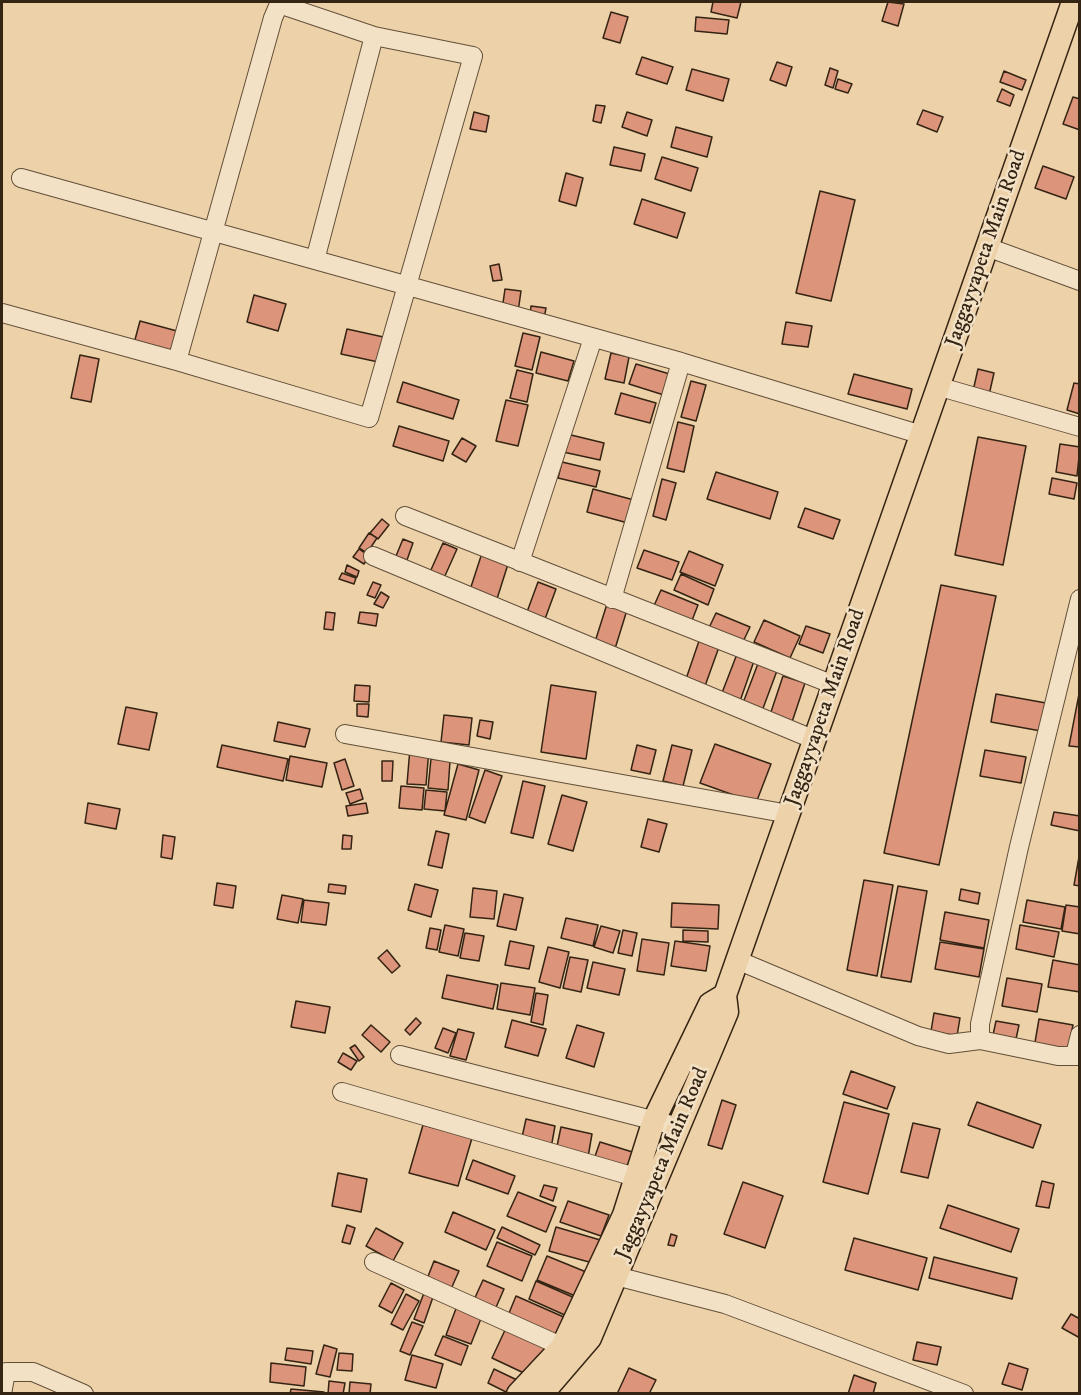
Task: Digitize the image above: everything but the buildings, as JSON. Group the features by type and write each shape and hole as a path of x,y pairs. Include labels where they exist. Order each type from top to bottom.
{"main road":[{"name":"Jaggayyapeta Main Road","path":"542,1394 569,1350 590,1338 616,1276 646,1180 679,1127 727,1012 725,995 1073,2"},
{"path":"518,1394 569,1350 624,1215 646,1180 654,1120 710,1004 725,995"}],"street":[{"path":"2,313 177,361 369,418 473,56 374,36 279,4 273,18 177,361"},
{"path":"315,260 374,36"},
{"path":"21,178 681,362 922,435"},
{"path":"987,247 1080,281"},
{"path":"520,562 593,338"},
{"path":"612,599 681,362"},
{"path":"938,386 1080,427"},
{"path":"405,516 834,685"},
{"path":"373,556 815,740"},
{"path":"980,1040 980,1024 1016,858 1077,627 1080,599"},
{"path":"345,734 789,814"},
{"path":"737,960 918,1036 949,1044 980,1040 1058,1056 1077,1056 1080,1035"},
{"path":"400,1055 679,1127"},
{"path":"342,1092 646,1180"},
{"path":"374,1262 569,1350"},
{"path":"616,1276 725,1304 964,1394"},
{"path":"2,1394 6,1372 33,1372 84,1394"}]}
